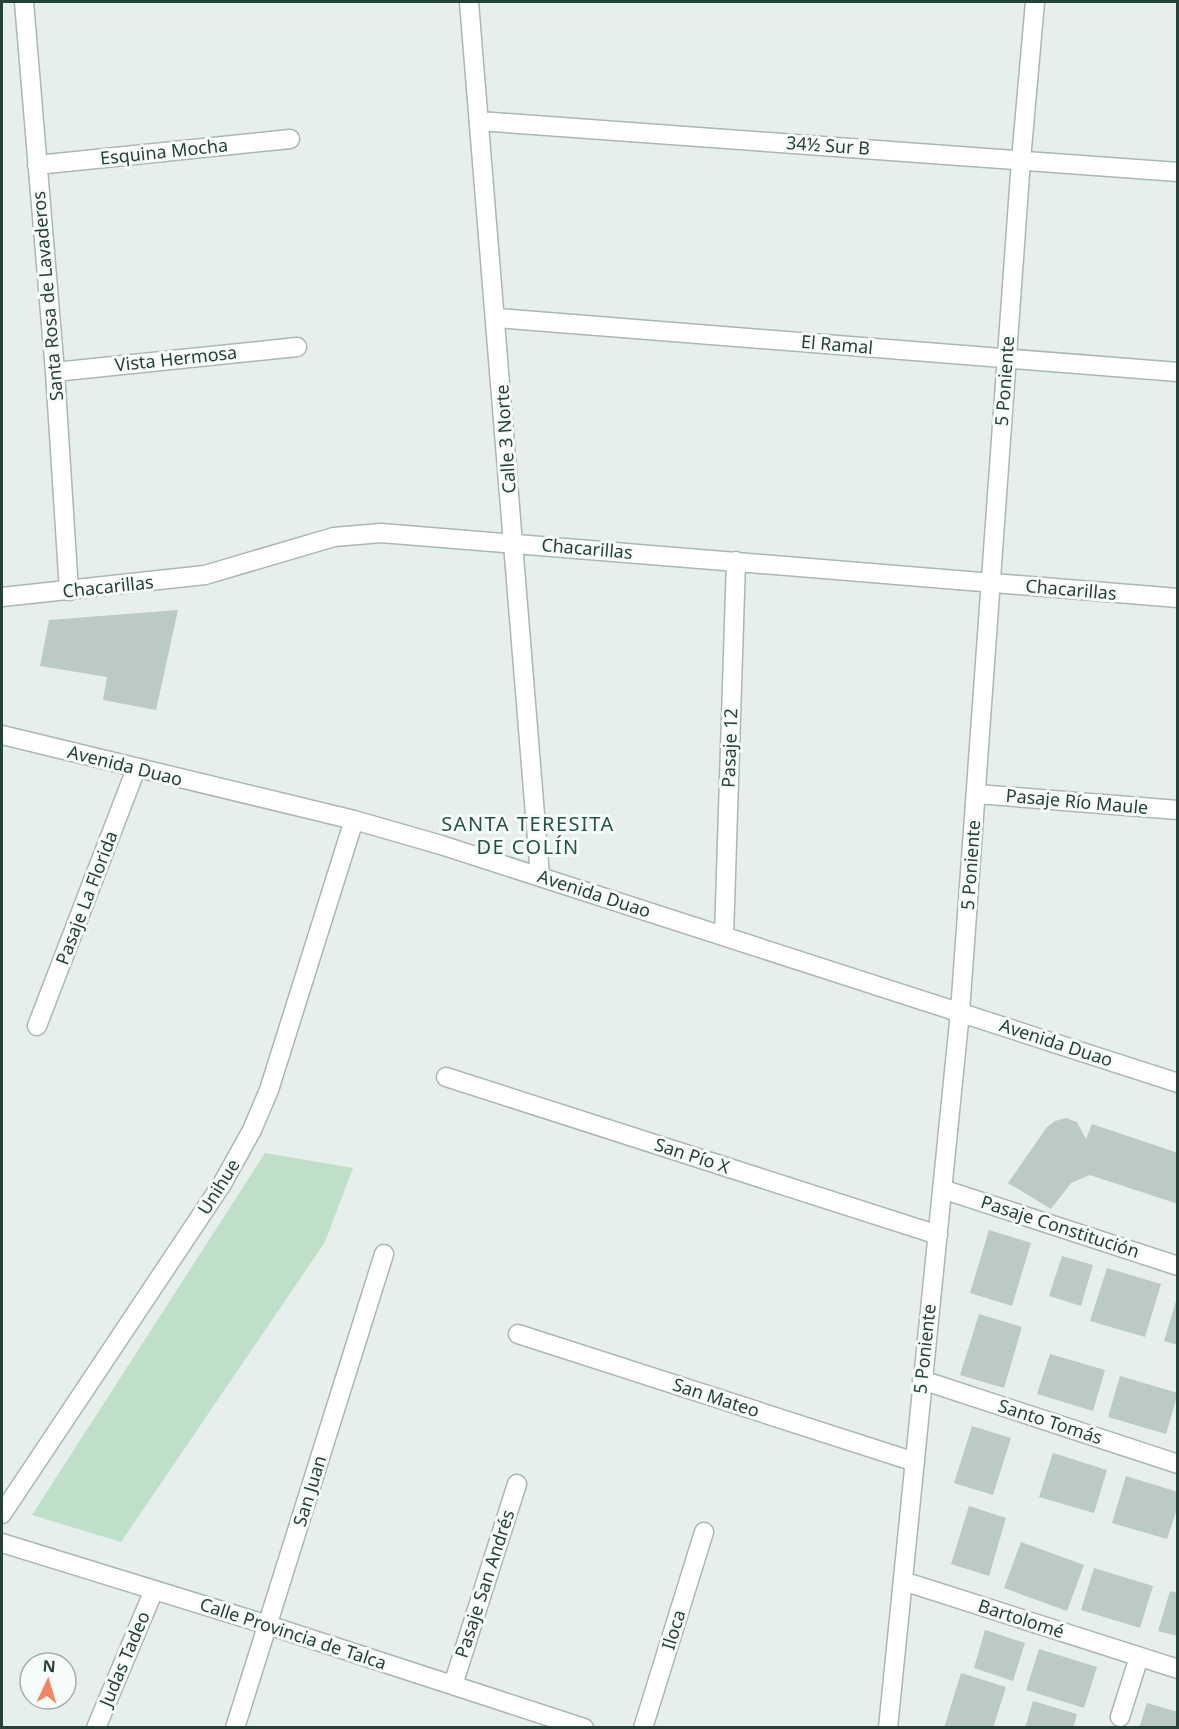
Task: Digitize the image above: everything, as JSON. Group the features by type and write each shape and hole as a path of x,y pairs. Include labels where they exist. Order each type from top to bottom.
{"street":[{"name":"Santa Rosa de Lavaderos","path":"24,2 55,372 69,591"},
{"name":"Calle 3 Norte","path":"469,2 497,318 540,876"},
{"name":"5 Poniente","path":"888,1728 960,1012 1006,359 1035,2"},
{"name":"34½ Sur B","path":"479,121 1178,172"},
{"name":"Esquina Mocha","path":"37,165 290,139"},
{"name":"El Ramal","path":"497,318 1178,372"},
{"name":"Vista Hermosa","path":"55,372 297,347"},
{"name":"Chacarillas","path":"2,597 205,575 309,544 360,534 403,533 1178,598"},
{"name":"Pasaje 12","path":"724,936 736,561"},
{"name":"Avenida Duao","path":"2,735 354,820 540,876 1178,1083"},
{"name":"Pasaje La Florida","path":"37,1026 136,769"},
{"name":"Pasaje Río Maule","path":"976,794 1178,810"},
{"name":"Unihue","path":"2,1514 222,1184 252,1130 269,1090 354,820"},
{"name":"San Pío X","path":"446,1077 938,1235"},
{"name":"Pasaje Constitución","path":"942,1189 1178,1266"},
{"name":"San Juan","path":"235,1728 384,1254"},
{"name":"San Mateo","path":"518,1334 915,1462"},
{"name":"Santo Tomás","path":"922,1380 1178,1464"},
{"name":"Pasaje San Andrés","path":"453,1685 517,1484"},
{"name":"Iloca","path":"643,1728 704,1532"},
{"name":"Calle Provincia de Talca","path":"2,1544 268,1625 584,1728"},
{"name":"Bartolomé","path":"903,1581 1178,1669"},
{"name":"Judas Tadeo","path":"96,1728 154,1590"},
{"path":"1120,1717 1139,1657"}],"green space":[{"path":"265,1153 353,1168 325,1242 121,1542 32,1515"}],"building":[{"path":"178,610 156,710 103,700 107,677 40,666 49,620"},
{"path":"1066,1118 1077,1122 1086,1139 1092,1124 1178,1153 1178,1204 1090,1175 1071,1183 1051,1209 1008,1183 1047,1127 1055,1121"},
{"path":"989,1230 1031,1243 1012,1306 970,1293"},
{"path":"1062,1256 1093,1265 1081,1306 1049,1296"},
{"path":"1107,1268 1161,1284 1145,1337 1090,1321"},
{"path":"1178,1298 1178,1345 1164,1341"},
{"path":"979,1314 1022,1327 1004,1388 960,1375"},
{"path":"1050,1354 1105,1370 1093,1411 1037,1394"},
{"path":"1120,1376 1178,1393 1166,1434 1108,1417"},
{"path":"972,1426 1011,1438 993,1495 954,1483"},
{"path":"1053,1453 1107,1470 1094,1513 1039,1497"},
{"path":"1126,1476 1178,1492 1178,1506 1167,1539 1112,1523"},
{"path":"969,1506 1006,1518 989,1576 951,1564"},
{"path":"1021,1542 1084,1565 1067,1611 1004,1588"},
{"path":"1094,1568 1153,1586 1140,1628 1081,1610"},
{"path":"1170,1591 1178,1593 1178,1636 1158,1631"},
{"path":"985,1630 1025,1643 1013,1681 974,1668"},
{"path":"1039,1649 1097,1667 1084,1708 1026,1690"},
{"path":"961,1673 1006,1687 993,1728 944,1728"},
{"path":"1033,1701 1077,1714 1073,1728 1025,1728"},
{"path":"1147,1703 1178,1712 1178,1728 1139,1728"}],"district":[{"name":"SANTA TERESITA DE COLÍN","path":"528,836"}]}
